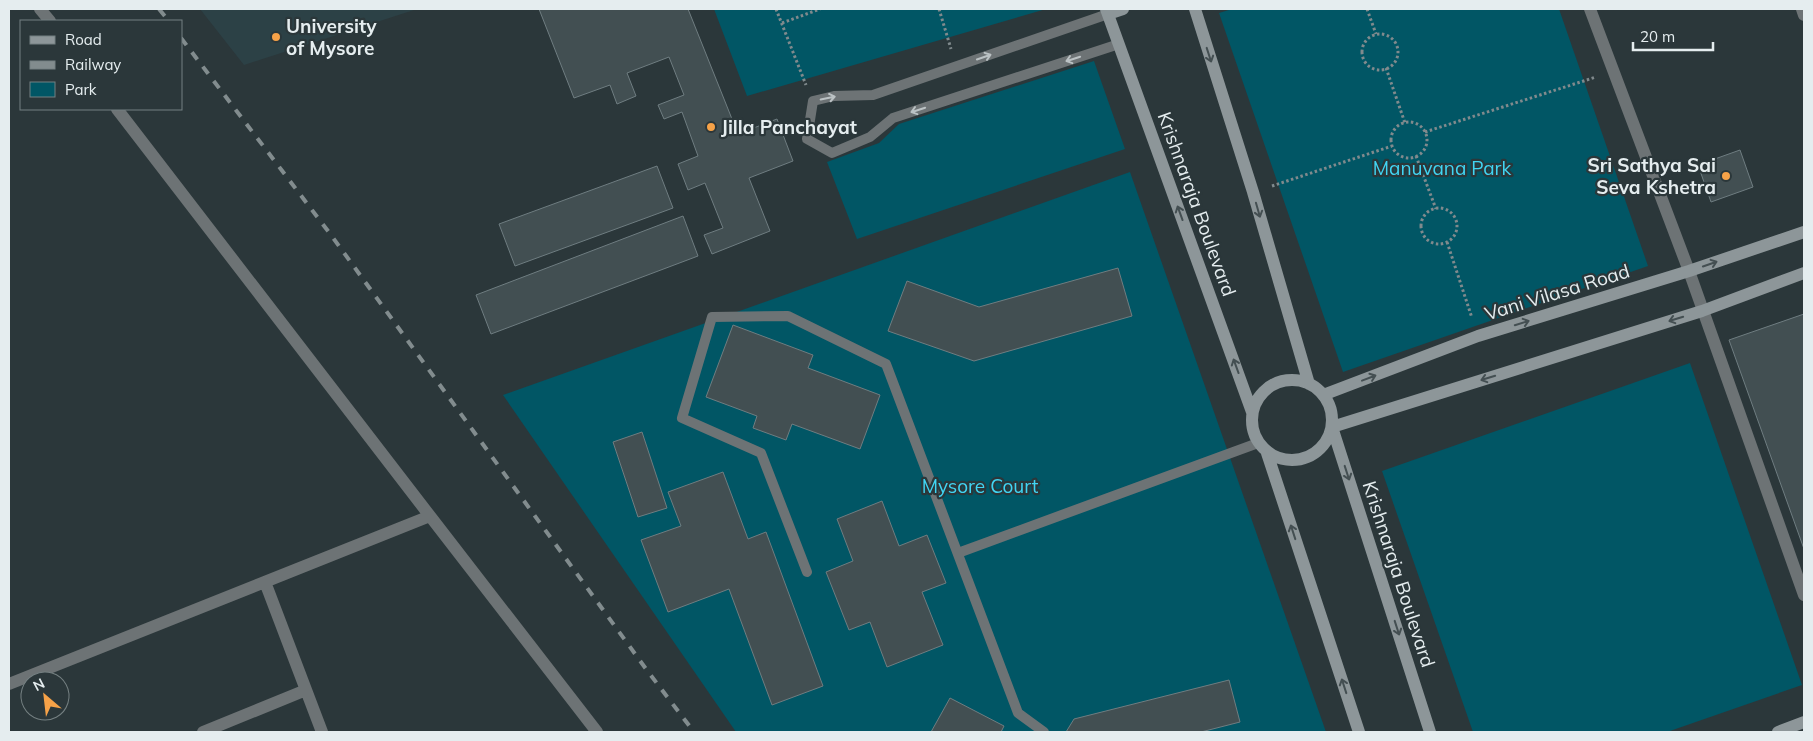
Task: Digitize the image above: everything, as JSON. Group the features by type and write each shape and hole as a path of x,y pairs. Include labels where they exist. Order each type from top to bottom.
{"main road":[{"path":"1107,12 1123,9"},
{"path":"1194,9 1253,192 1309,384"},
{"name":"Krishnaraja Boulevard","path":"1107,12 1252,412"},
{"name":"Vani Vilasa Road","path":"1323,395 1478,336 1689,271 1804,232"},
{"path":"1332,427 1702,310 1804,273"},
{"path":"1290,380 1303,381 1315,387 1329,404 1332,427 1328,440 1318,451 1307,458 1293,461 1279,459 1267,453 1258,443 1253,434 1252,412 1257,400 1266,390 1277,383 1290,380"},
{"name":"Krishnaraja Boulevard","path":"1332,427 1430,732"},
{"path":"1267,453 1360,732"},
{"path":"1778,732 1804,722"}],"street":[{"path":"40,9 49,20"},
{"path":"1590,9 1689,271 1804,595"},
{"path":"1802,9 1804,15"},
{"path":"118,110 597,732"},
{"path":"9,684 430,516"},
{"path":"264,582 322,732"},
{"path":"203,732 306,690"}],"lane":[{"path":"1107,12 873,95 834,96 813,101 807,140 832,153 870,137 893,118 1119,44"},
{"path":"807,572 761,453 682,418 712,317 788,316 886,364 1018,713 1044,732"},
{"path":"958,553 1258,443"}],"path":[{"path":"776,9 813,101"},
{"path":"782,23 820,9"},
{"path":"939,9 956,66"},
{"path":"1367,9 1376,34"},
{"path":"1376,34 1392,39 1397,49 1395,60 1386,68 1375,69 1362,57 1363,46 1366,40 1376,34"},
{"path":"1386,68 1405,123"},
{"path":"1425,132 1612,71"},
{"path":"1405,123 1417,124 1425,132 1427,138 1424,149 1416,156 1404,158 1392,146 1392,135 1395,129 1405,123"},
{"path":"1253,192 1392,146"},
{"path":"1416,156 1436,209"},
{"path":"1436,209 1447,210 1452,213 1457,223 1455,235 1447,242 1435,243 1430,241 1423,232 1422,220 1436,209"},
{"path":"1447,242 1478,336"}],"shaded area":[{"name":"University of Mysore","path":"200,9 417,9 244,65"}],"green space":[{"path":"714,9 1046,9 747,96"},
{"name":"Manuvana Park","path":"1232,9 1559,9 1648,266 1343,372 1219,13"},
{"path":"1094,61 1125,149 857,239 827,162 879,143 899,124"},
{"name":"Mysore Court","path":"1130,172 1326,732 736,732 503,395"},
{"path":"1690,363 1802,685 1667,732 1473,732 1382,471"}],"building":[{"name":"Jilla Panchayat","path":"539,9 688,9 738,134 777,119 793,161 749,178 770,231 712,254 704,235 723,228 705,183 688,190 678,164 698,156 682,112 664,119 658,105 684,95 669,57 627,73 636,96 617,104 610,85 574,98"},
{"name":"Sri Sathya Sai Seva Kshetra","path":"1740,150 1753,187 1711,202 1698,165"},
{"path":"657,166 673,208 515,266 499,224"},
{"path":"683,216 698,256 491,334 476,295"},
{"path":"1118,268 1132,316 974,361 888,331 907,281 979,307"},
{"path":"1804,314 1804,549 1729,340"},
{"path":"733,325 813,355 808,368 880,395 860,449 792,424 786,440 753,428 757,416 706,397"},
{"path":"642,432 667,508 638,517 613,442"},
{"path":"723,472 748,539 766,532 823,686 772,705 729,589 668,612 641,540 681,526 668,492"},
{"path":"882,501 899,546 927,535 946,583 922,592 943,645 887,667 870,622 849,630 826,572 853,561 837,519"},
{"path":"1229,680 1240,722 1201,732 1066,732 1074,719"},
{"path":"950,698 1004,726 1001,732 931,732"}],"railway":[{"path":"159,9 168,20"},
{"path":"182,39 331,235 646,669 694,732"}],"place":[{"name":"University of Mysore","path":"276,37"},
{"name":"Jilla Panchayat","path":"711,127"},
{"name":"Sri Sathya Sai Seva Kshetra","path":"1726,176"}]}
